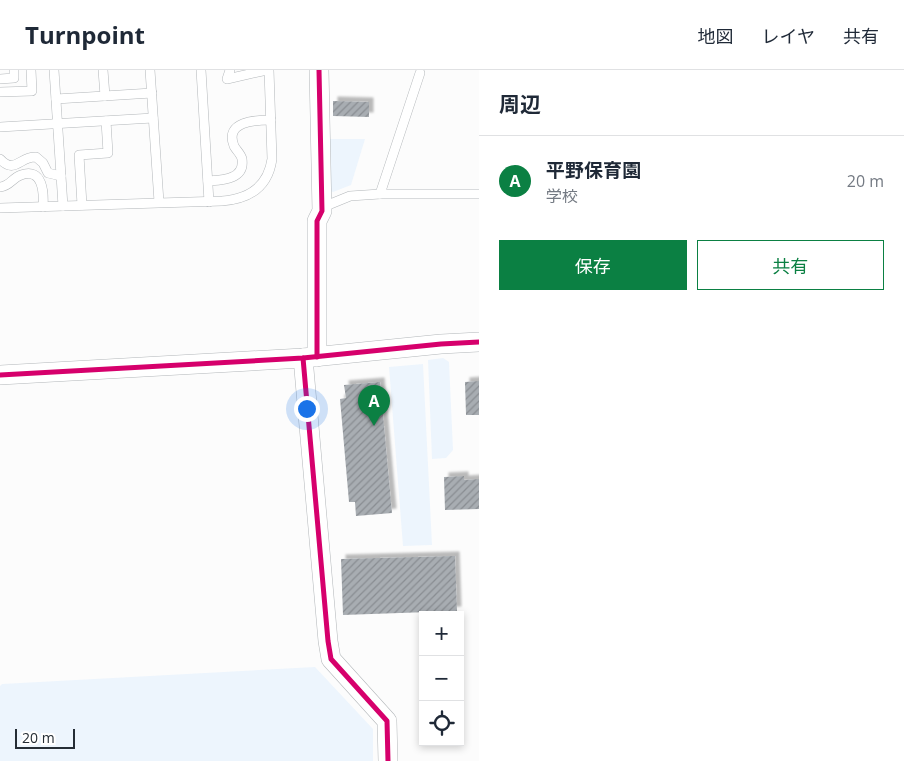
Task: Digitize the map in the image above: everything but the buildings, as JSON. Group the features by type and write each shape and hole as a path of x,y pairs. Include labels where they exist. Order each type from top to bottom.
{"street":[{"path":"319,70 322,211 317,221 310,357 328,641 331,658 387,721 388,761"},
{"path":"0,375 310,357 479,342"}],"lane":[{"path":"0,79 14,78 14,70"},
{"path":"0,92 32,91 31,70"},
{"path":"54,70 63,206"},
{"path":"103,70 105,96"},
{"path":"150,70 159,202"},
{"path":"201,70 209,202"},
{"path":"0,208 209,202 244,198 253,193 267,176 272,159 268,70 227,79 230,70"},
{"path":"380,194 420,73"},
{"path":"56,99 152,93"},
{"path":"0,127 153,118"},
{"path":"208,181 229,179 234,177 240,169 242,159 234,147 232,138 240,124 251,120 271,120"},
{"path":"82,205 79,155 108,153 106,121"},
{"path":"0,159 5,164 13,165 18,164 27,157 36,157 43,163 48,173 61,176"},
{"path":"0,187 8,185 21,175 33,176 42,183 43,207"},
{"path":"322,211 328,205 350,196 380,194 479,194"}],"shaded area":[{"path":"328,139 365,139 351,185 333,192 328,190"},
{"path":"443,358 449,362 453,450 446,458 432,459 428,360"},
{"path":"423,364 432,545 403,546 389,367"},
{"path":"315,667 373,729 373,761 0,761 0,686 2,684"}],"cycle path":[{"path":"317,357 317,221 322,211 319,70"},
{"path":"0,375 303,358 479,342"},
{"path":"303,358 331,659 387,721 388,761"}],"place":[{"name":"平野保育園","path":"374,426"}]}
